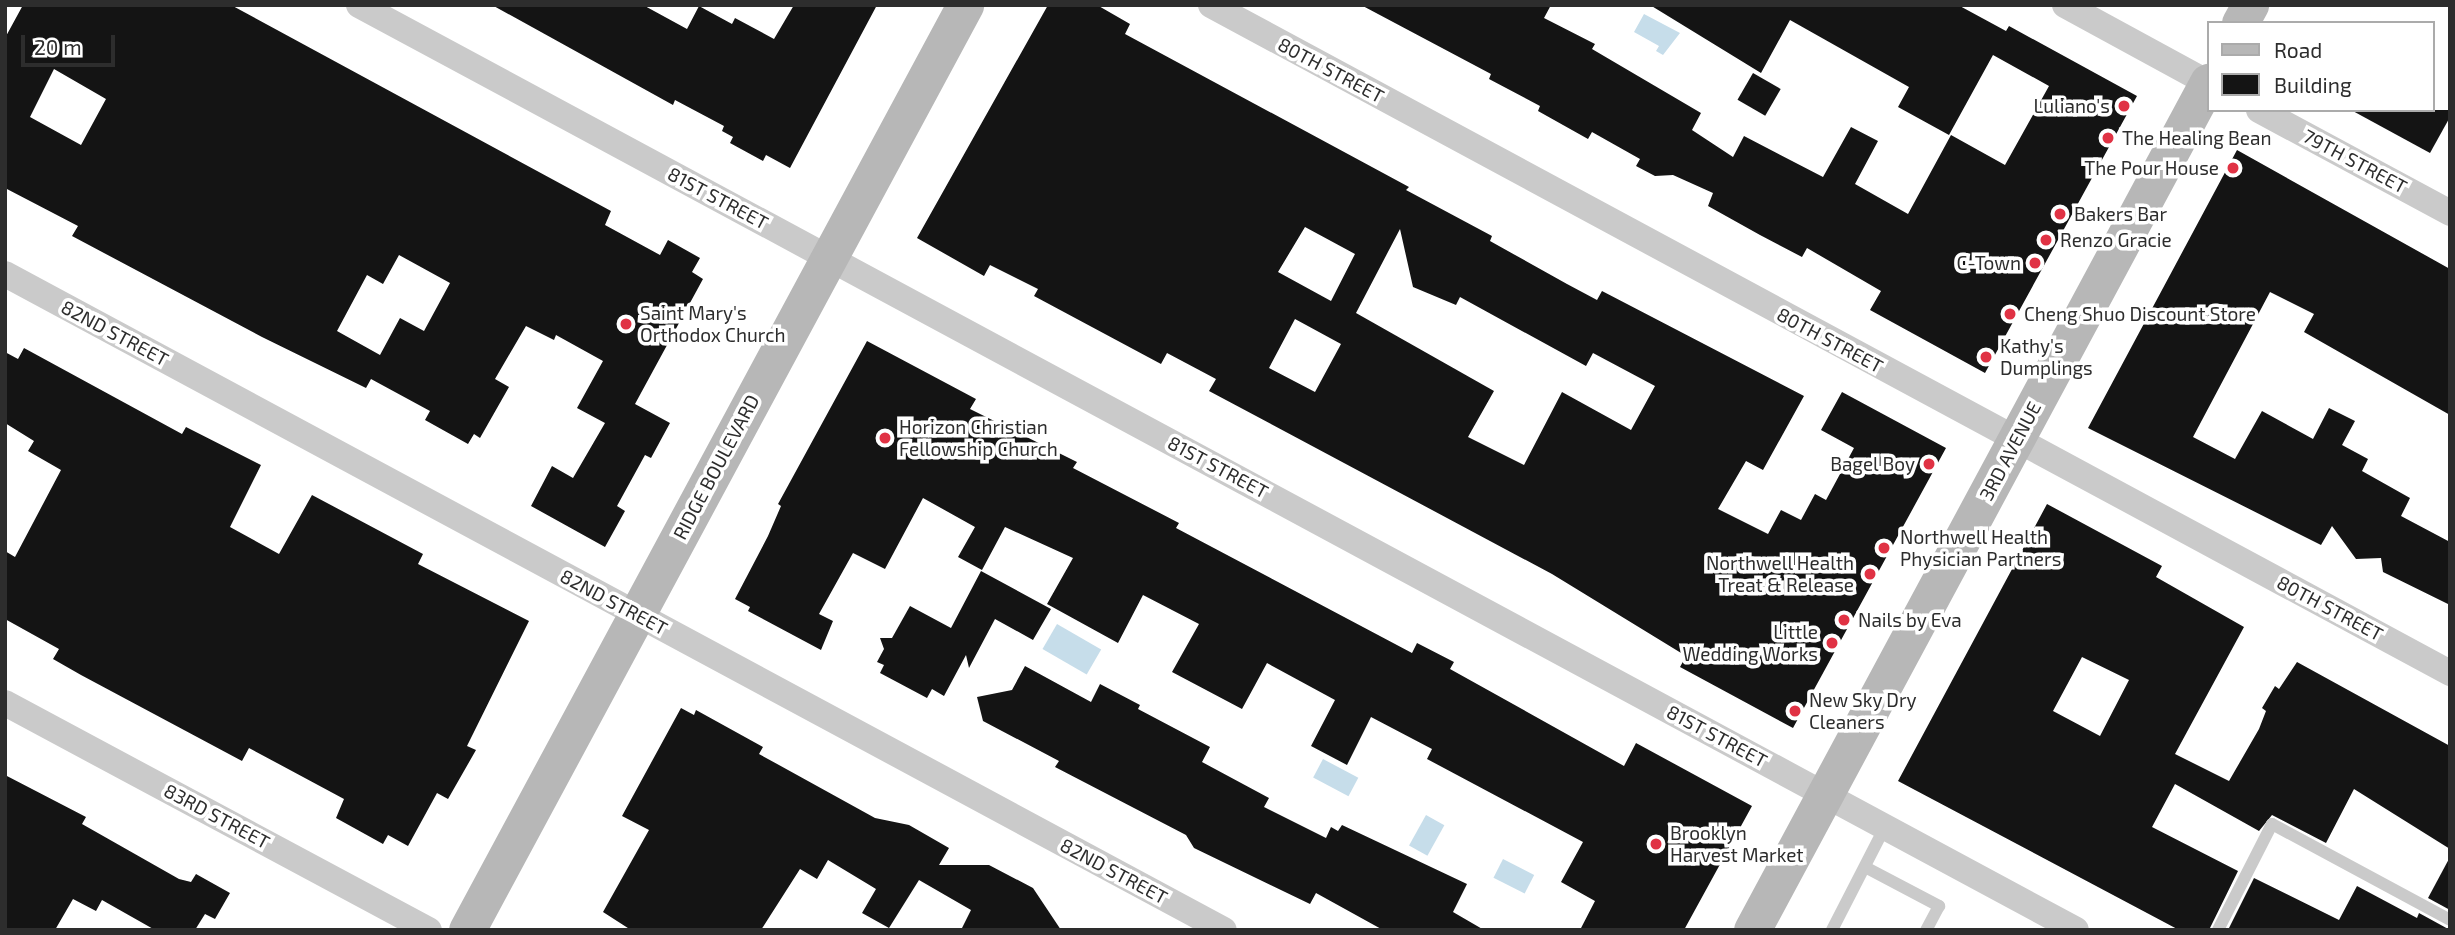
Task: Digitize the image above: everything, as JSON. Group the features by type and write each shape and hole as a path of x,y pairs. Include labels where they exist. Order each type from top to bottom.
{"street":[{"name":"81ST STREET","path":"359,5 1885,827 2063,927"},
{"name":"RIDGE BOULEVARD","path":"467,930 965,5"},
{"name":"80TH STREET","path":"1212,5 2450,673"},
{"path":"2065,5 2206,82"},
{"path":"2241,21 2250,5"},
{"name":"3RD AVENUE","path":"1752,930 2206,87"},
{"name":"79TH STREET","path":"2263,112 2450,213"},
{"name":"82ND STREET","path":"5,274 1224,930"},
{"name":"83RD STREET","path":"5,703 429,930"}],"lane":[{"path":"2218,930 2272,824 2450,920"},
{"path":"1832,930 1885,827"},
{"path":"1864,867 1938,906 1926,930"}],"water":[{"path":"1644,14 1680,33 1663,55 1656,51 1659,46 1634,32"},
{"path":"1057,624 1101,650 1087,675 1042,649"},
{"path":"1323,759 1358,778 1348,796 1313,778"},
{"path":"1426,815 1444,825 1427,856 1409,846"},
{"path":"1503,859 1534,875 1525,894 1493,878"}],"building":[{"path":"23,5 231,5 611,211 605,225 660,255 668,240 700,258 692,272 703,279 635,404 670,423 651,458 645,455 617,506 625,511 605,547 531,506 552,466 573,478 605,423 577,408 603,361 556,335 554,340 526,326 495,379 509,387 480,438 474,434 468,444 425,420 430,411 371,379 366,388 262,337 72,236 78,226 5,188 5,38","holes":["54,69 106,99 81,145 30,117","399,255 450,283 424,331 400,318 380,355 337,331 367,275 383,284"]},
{"path":"492,5 643,5 687,29 699,6 732,24 735,18 774,39 794,5 877,5 790,168 766,155 763,161 730,143 733,137 722,131 724,126 675,100 673,105"},
{"path":"1048,5 1097,5 1130,24 1125,34 1409,187 1406,190 1492,236 1490,241 1567,284 1597,300 1602,291 1804,396 1763,470 1746,461 1718,509 1768,534 1781,510 1801,520 1815,494 1826,500 1854,448 1821,430 1842,392 1946,448 1793,728 1680,667 1686,656 1552,574 1209,391 1216,379 1167,353 1161,364 1034,296 1038,289 990,265 984,276 917,238","holes":["1305,227 1355,254 1331,301 1278,272","1400,229 1413,287 1456,305 1460,297 1586,366 1593,353 1655,386 1631,430 1562,392 1524,465 1468,437 1494,391 1356,313","1295,319 1341,344 1315,392 1269,368"]},
{"path":"1361,5 1551,5 1544,18 1595,44 1592,49 1701,113 1692,130 1733,157 1744,136 1823,177 1851,127 1878,141 1855,184 1908,214 1951,135 2005,165 2049,86 1993,55 1949,135 1898,107 1909,87 1790,20 1761,73 1650,5 1958,5 2006,31 2009,26 2137,96 1985,373 1870,310 1881,291 1807,248 1802,257 1760,235 1708,206 1713,193 1673,175 1655,176 1636,166 1640,159 1592,132 1588,139 1538,111 1540,106 1489,79 1491,74"},
{"path":"1753,73 1781,89 1765,116 1738,100"},
{"path":"2450,110 2450,117 2430,153 2355,112"},
{"path":"2237,150 2450,269 2450,415 2304,332 2314,314 2270,292 2193,437 2235,459 2262,411 2313,439 2329,408 2355,421 2342,445 2368,459 2362,471 2410,498 2401,516 2450,542 2450,605 2383,572 2381,558 2356,559 2332,526 2321,545 2088,428"},
{"path":"867,341 976,399 970,409 1077,462 1073,468 1179,523 1176,528 1412,653 1417,643 1454,662 1450,669 1624,766 1636,743 1752,806 1684,930 1580,930 1595,901 1561,882 1583,842 1427,759 1432,749 1371,717 1347,765 1311,746 1335,700 1267,663 1242,709 1172,672 1199,624 1143,595 1118,643 1047,604 1073,558 1005,527 982,570 958,557 975,527 923,498 885,569 853,553 819,614 833,621 821,650 748,611 750,607 735,599 768,536 781,506 778,504"},
{"path":"24,348 182,434 186,427 261,465 230,527 279,554 312,495 423,554 418,564 529,621 467,746 476,750 448,799 437,793 408,846 388,835 383,844 336,818 344,799 249,748 242,761 81,675 53,659 59,649 5,619 5,551 15,557 61,470 28,451 34,441 5,423 5,352 18,359"},
{"path":"2047,504 2162,566 2156,577 2244,627 2175,754 2229,781 2259,729 2266,711 2262,708 2275,686 2279,689 2297,662 2450,746 2450,849 2354,789 2326,843 2272,815 2259,831 2175,784 2152,827 2238,871 2209,930 2179,930 1898,781","holes":["2082,657 2129,680 2100,736 2053,711"]},
{"path":"981,571 1051,609 1033,640 995,619 969,668 966,655 944,696 932,689 927,698 880,673 884,665 877,662 884,649 880,638 892,638 910,606 951,628"},
{"path":"1025,666 1091,702 1100,684 1140,705 1138,709 1210,747 1202,762 1269,798 1264,807 1326,838 1331,827 1338,831 1342,825 1467,884 1453,912 1484,930 1383,930 1316,893 1310,904 1194,848 1186,835 1055,767 1059,761 983,721 977,697 1012,690"},
{"path":"681,708 694,715 696,710 763,747 759,754 875,818 909,825 949,848 939,865 989,865 1033,888 1061,930 961,930 971,910 919,880 889,928 862,913 876,889 828,860 817,879 800,869 761,930 631,930 603,912 649,830 622,816"},
{"path":"5,775 86,817 82,824 179,879 191,882 196,874 230,893 215,919 205,914 195,930 155,930 102,900 96,911 73,899 55,930 5,930"},
{"path":"2450,857 2450,910 2428,898"},
{"path":"2254,878 2339,920 2357,886 2417,918 2419,913 2450,930 2228,930"}],"place":[{"name":"Luliano's","path":"2124,106"},
{"name":"The Healing Bean","path":"2108,138"},
{"name":"The Pour House","path":"2233,168"},
{"name":"Bakers Bar","path":"2060,214"},
{"name":"Renzo Gracie","path":"2046,240"},
{"name":"C-Town","path":"2035,263"},
{"name":"Cheng Shuo Discount Store","path":"2010,314"},
{"name":"Saint Mary's Orthodox Church","path":"626,324"},
{"name":"Kathy's Dumplings","path":"1986,357"},
{"name":"Horizon Christian Fellowship Church","path":"885,438"},
{"name":"Bagel Boy","path":"1929,464"},
{"name":"Northwell Health Physician Partners","path":"1884,548"},
{"name":"Northwell Health Treat & Release","path":"1870,574"},
{"name":"Nails by Eva","path":"1844,620"},
{"name":"Little Wedding Works","path":"1832,643"},
{"name":"New Sky Dry Cleaners","path":"1795,711"},
{"name":"Brooklyn Harvest Market","path":"1656,844"}]}
